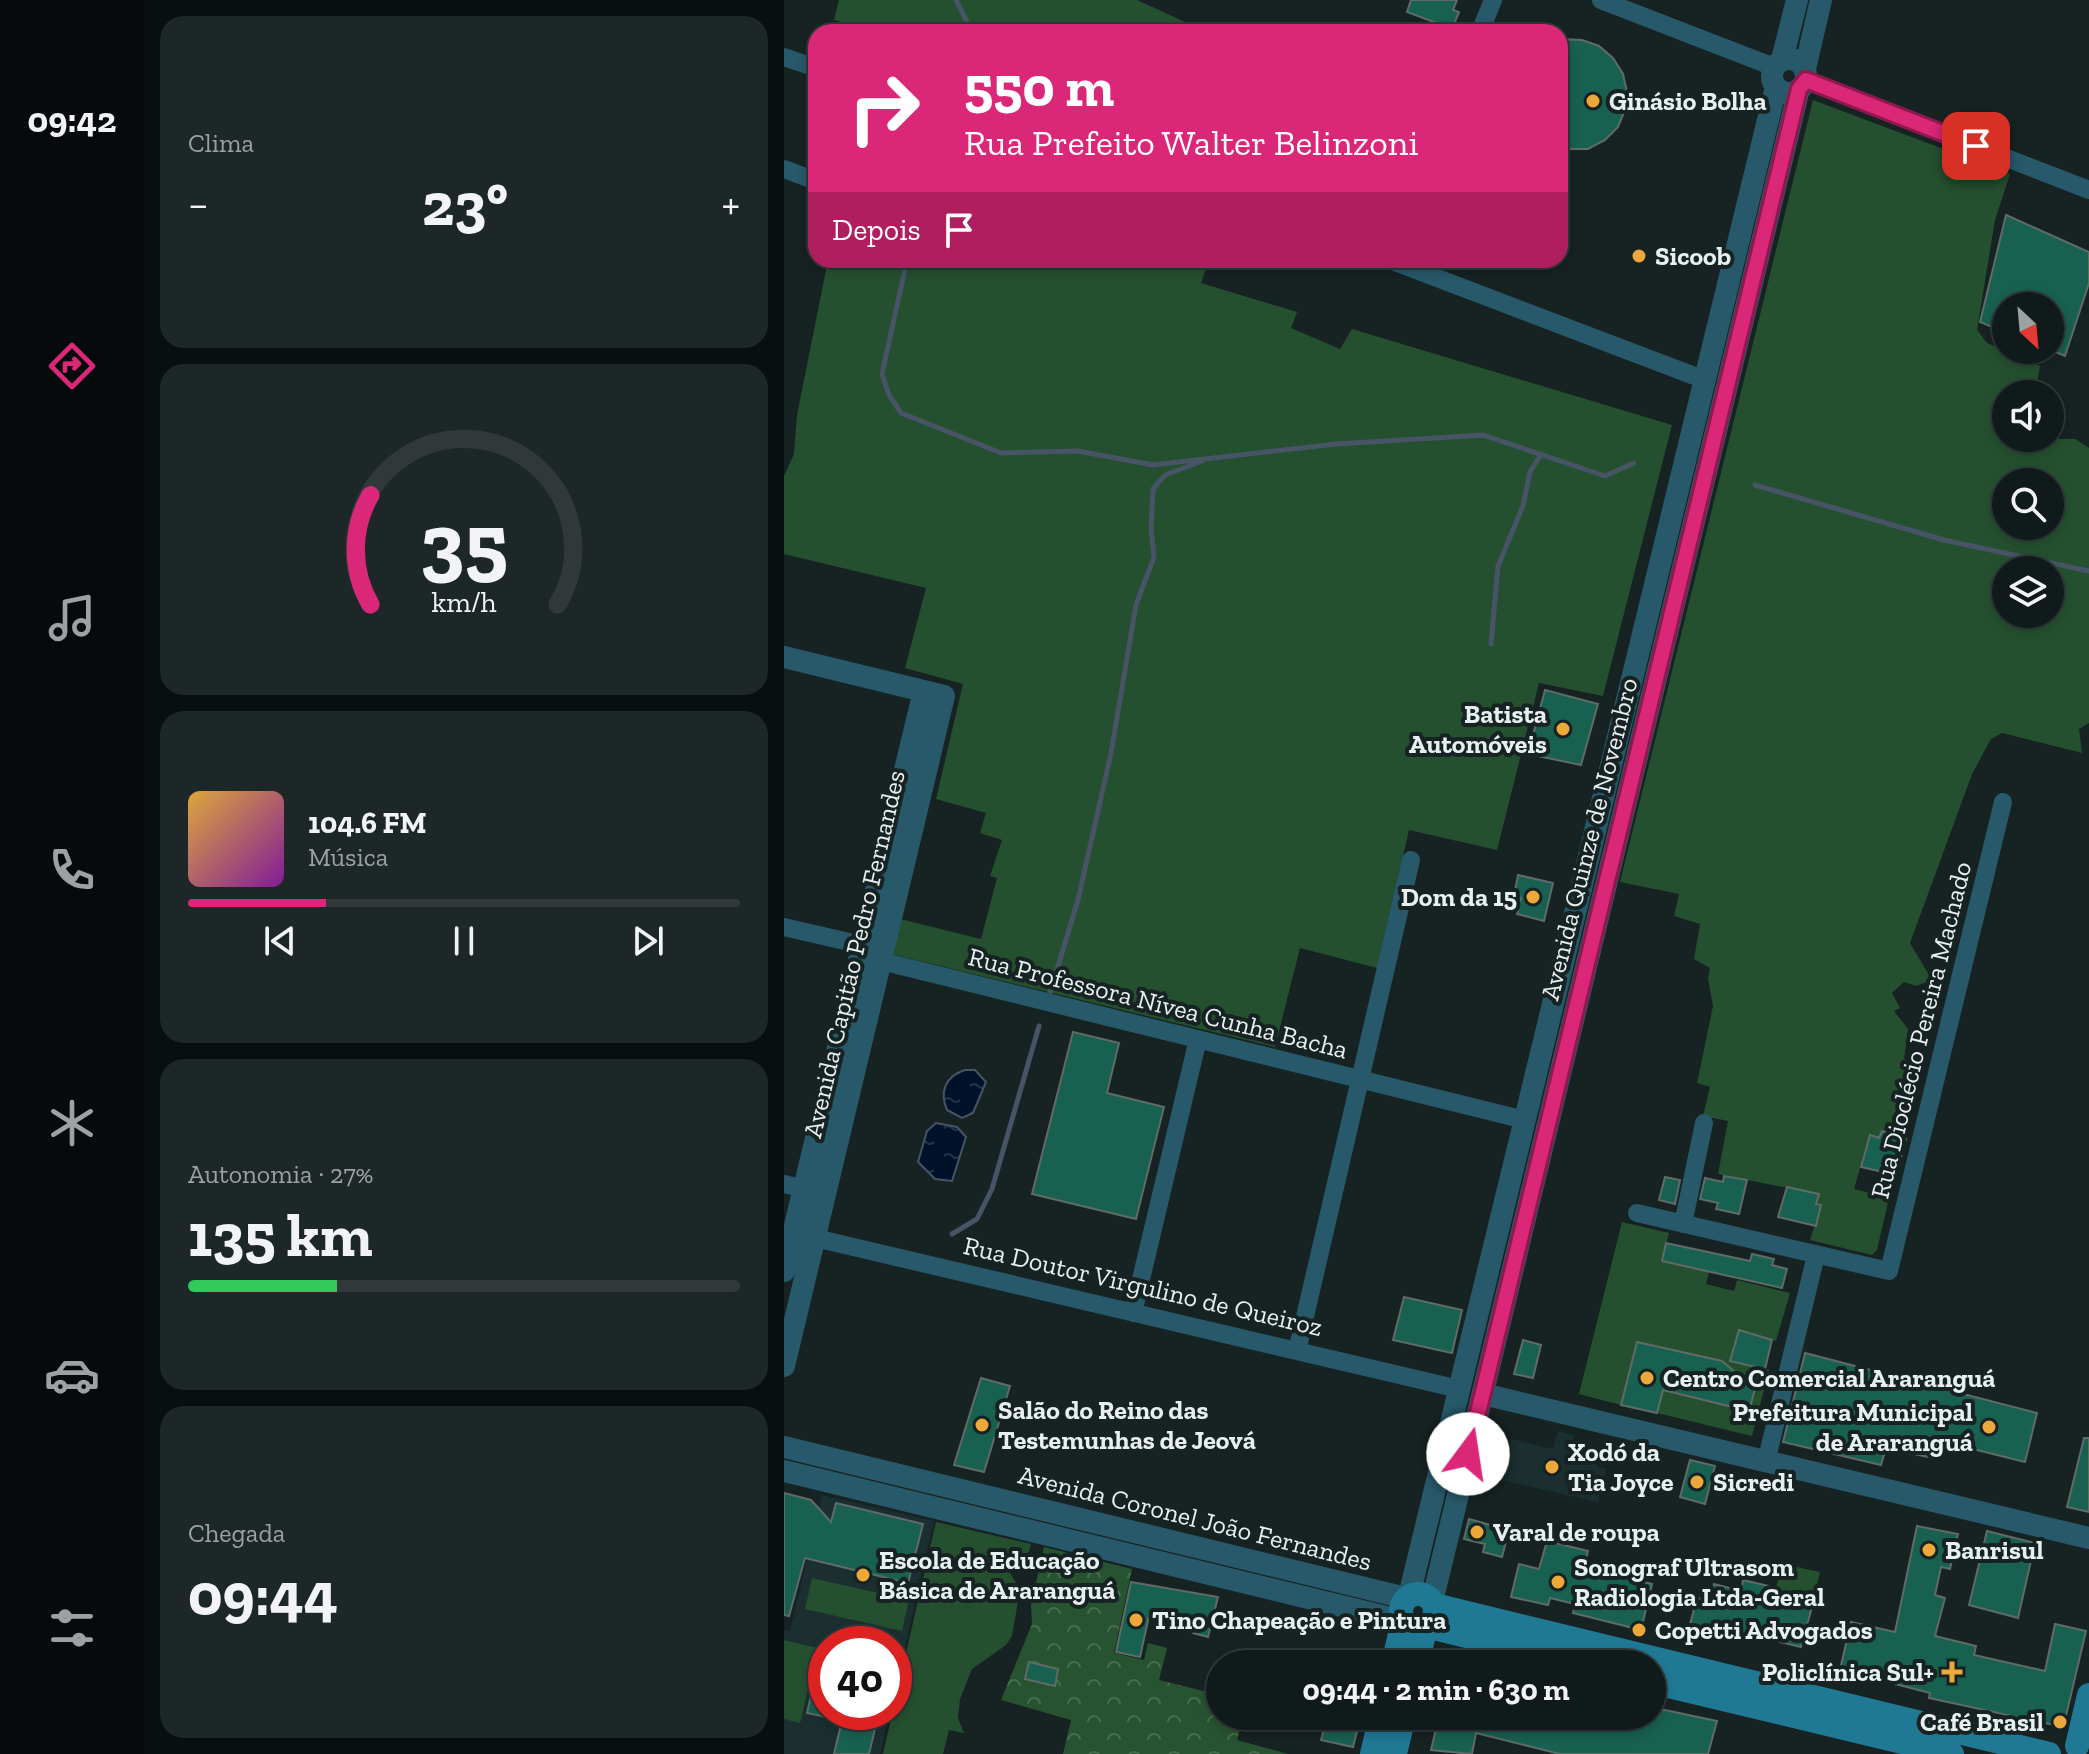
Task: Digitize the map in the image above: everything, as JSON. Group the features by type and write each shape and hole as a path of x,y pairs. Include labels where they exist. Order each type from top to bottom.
{"main road":[{"name":"Avenida Quinze de Novembro","path":"1399,1650 1418,1608"},
{"name":"Avenida Quinze de Novembro","path":"1417,1650 1418,1608"},
{"name":"Avenida Coronel João Fernandes","path":"1418,1608 1540,1650"},
{"name":"Avenida Coronel João Fernandes","path":"1418,1608 2049,1754"},
{"path":"1666,1685 1952,1754"},
{"path":"2075,1750 2089,1695"},
{"path":"1372,1754 1378,1730"},
{"path":"1395,1754 1401,1730"}],"street":[{"path":"1483,24 1493,0"},
{"path":"1601,0 1777,72 1790,93 1803,79"},
{"name":"Avenida Quinze de Novembro","path":"1418,1608 1459,1389 1777,72 1797,0"},
{"name":"Avenida Quinze de Novembro","path":"1418,1608 1483,1394 1821,0"},
{"path":"784,57 808,65"},
{"path":"1777,72 1793,59 1803,79 2089,190"},
{"path":"784,169 808,178"},
{"path":"1411,268 1705,380"},
{"path":"784,657 934,693"},
{"name":"Avenida Capitão Pedro Fernandes","path":"784,1271 794,1187 934,693"},
{"name":"Avenida Capitão Pedro Fernandes","path":"784,1366 881,961 934,693"},
{"name":"Rua Dioclécio Pereira Machado","path":"1816,1255 1889,1271 2003,802"},
{"path":"1297,1351 1411,860"},
{"name":"Rua Professora Nívea Cunha Bacha","path":"784,927 862,945 881,961 1525,1120"},
{"path":"1133,1313 1198,1039"},
{"path":"1683,1224 1704,1123"},
{"path":"1637,1213 1816,1255 1766,1462"},
{"name":"Rua Doutor Virgulino de Queiroz","path":"815,1238 1459,1389"},
{"path":"1459,1389 1460,1397 1468,1404 1476,1403 1483,1394 2089,1538"},
{"name":"Avenida Coronel João Fernandes","path":"784,1447 1418,1608"},
{"name":"Avenida Coronel João Fernandes","path":"784,1471 1418,1608"}],"shaded area":[{"name":"Xodó da Tia Joyce","path":"1558,1431 1574,1435 1571,1447 1600,1449 1596,1466 1606,1469 1598,1502 1501,1480 1511,1439 1553,1449"},
{"name":"Escola de Educação Básica de Araranguá","path":"822,1495 934,1521 910,1626 808,1626 808,1730 886,1730 880,1754 784,1754 784,1630 790,1631"}],"green space":[{"path":"839,0 1137,0 1190,24 848,24 834,20"},
{"path":"1813,100 2010,174 1995,220 1977,330 1992,345 1992,364 2040,366 2038,380 1992,380 1992,452 2064,452 2064,439 2075,439 2089,448 2089,723 2079,729 2082,753 2002,733 1991,739 1972,774 1910,943 1932,980 1916,986 1904,982 1892,993 1900,1008 1894,1011 1908,1029 1904,1059 1916,1065 1918,1076 1911,1114 1896,1111 1891,1134 1882,1131 1879,1137 1869,1136 1854,1189 1889,1198 1877,1250 1872,1255 1810,1240 1821,1206 1816,1204 1818,1194 1718,1174 1728,1121 1703,1116 1710,1087 1697,1083 1713,1006 1708,979 1710,968 1694,959 1700,924 1674,916 1679,894 1620,882"},
{"path":"826,268 1206,268 1201,283 1297,312 1291,328 1340,349 1352,329 1672,425 1603,696 1539,683 1497,850 1409,830 1377,968 1300,948 1275,1047 891,954 900,919 981,939 997,878 990,876 1002,840 980,833 986,813 936,799 963,684 905,668 926,588 784,554 784,476 794,454 797,415"},
{"path":"1622,1222 1669,1233 1662,1261 1709,1272 1706,1284 1734,1291 1737,1280 1790,1293 1776,1341 1739,1330 1730,1361 1769,1370 1752,1436 1657,1413 1673,1350 1637,1342 1621,1405 1579,1394","holes":["1694,1355 1717,1360 1713,1378 1754,1388 1749,1411 1683,1395"]},
{"path":"936,1522 1031,1544 1029,1552 1012,1561 1008,1569 1020,1590 1012,1636 1006,1645 972,1669 960,1699 958,1718 964,1733 949,1730 943,1754 883,1754 888,1730 912,1730 912,1627"},
{"path":"1044,1547 1132,1569 1114,1653 1144,1660 1148,1643 1167,1648 1159,1680 1206,1692 1206,1730 1240,1730 1237,1740 1288,1754 1063,1754 1071,1720 1001,1700 1032,1624 1031,1605"},
{"path":"1797,1567 1820,1572 1812,1607 1773,1597 1779,1577 1793,1580"},
{"path":"812,1578 909,1600 903,1626 880,1626 805,1609"},
{"path":"784,1640 808,1646 808,1690 800,1723 784,1719"}],"water":[{"path":"965,1070 975,1070 986,1082 973,1113 962,1118 947,1110 944,1091 953,1076"},
{"path":"936,1123 957,1127 966,1137 952,1181 935,1179 918,1162 927,1131"}],"building":[{"path":"1411,0 1457,0 1453,10 1459,12 1454,24 1439,24 1407,12"},
{"name":"Ginásio Bolha","path":"1568,39 1599,46 1613,58 1623,74 1627,92 1625,110 1618,127 1605,140 1588,149 1568,149"},
{"path":"2006,215 2089,252 2089,283 2065,356 2064,292 1992,292 1992,327 1980,322"},
{"name":"Batista Automóveis","path":"1545,690 1598,704 1581,765 1528,754"},
{"name":"Dom da 15","path":"1518,875 1553,883 1544,921 1517,914 1521,898 1514,896"},
{"path":"1073,1032 1119,1043 1107,1093 1164,1107 1136,1219 1032,1194"},
{"path":"1882,1131 1906,1139 1896,1175 1861,1167 1870,1135 1879,1138"},
{"path":"1724,1176 1747,1180 1739,1214 1716,1209 1718,1203 1700,1199 1705,1178 1723,1182"},
{"path":"1665,1177 1680,1180 1675,1204 1659,1200"},
{"path":"1787,1187 1819,1194 1816,1204 1821,1205 1816,1226 1778,1217"},
{"path":"1666,1243 1750,1261 1752,1254 1774,1259 1772,1265 1787,1269 1782,1288 1662,1261"},
{"path":"1404,1297 1462,1310 1452,1353 1393,1340"},
{"path":"1739,1330 1772,1340 1765,1369 1730,1361"},
{"path":"1523,1340 1541,1345 1533,1378 1514,1374"},
{"path":"1637,1342 1722,1361 1755,1389 1749,1411 1663,1390 1657,1413 1621,1405"},
{"path":"1805,1353 2037,1413 2025,1462 1937,1440 1933,1458 1886,1448 1881,1465 1783,1442"},
{"name":"Salão do Reino das Testemunhas de Jeová","path":"981,1378 1010,1386 984,1472 954,1465"},
{"path":"2084,1438 2089,1438 2089,1512 2067,1507"},
{"name":"Sicredi","path":"1690,1460 1715,1466 1705,1504 1680,1497"},
{"path":"784,1493 811,1500 831,1522 836,1503 923,1524 908,1583 805,1558 789,1616 784,1615"},
{"path":"1469,1519 1509,1530 1502,1557 1483,1552 1485,1544 1464,1539"},
{"path":"1917,1526 1958,1534 1950,1569 1941,1567 1935,1595 1945,1598 1935,1636 1976,1646 1974,1655 2045,1671 2055,1624 2086,1631 2065,1720 2054,1725 1929,1698 1930,1693 1876,1679 1875,1683 1839,1674 1851,1622 1895,1632"},
{"path":"1987,1531 2035,1543 2018,1618 1969,1605"},
{"path":"1547,1541 1588,1551 1584,1567 1652,1584 1641,1630 1573,1613 1575,1604 1550,1598 1548,1605 1511,1597 1519,1564 1539,1569"},
{"path":"1743,1580 1773,1587 1771,1597 1812,1607 1801,1647 1763,1638 1763,1641 1689,1628 1697,1598 1710,1600 1714,1584 1741,1591"},
{"path":"1131,1582 1218,1597 1208,1637 1193,1633 1194,1630 1185,1627 1186,1623 1149,1616 1140,1657 1116,1652"},
{"path":"1029,1662 1058,1669 1055,1686 1025,1679"},
{"path":"1666,1710 1717,1721 1708,1754 1560,1754 1476,1733 1472,1754 1431,1750 1436,1730 1666,1730"},
{"path":"840,1730 875,1730 869,1754 834,1754"},
{"path":"1324,1730 1357,1730 1353,1747 1321,1740"}],"waterway":[{"path":"956,0 968,24"},
{"path":"905,268 882,374 889,395 901,413 1001,453 1078,451 1153,465 1336,444 1483,435 1605,476 1634,463"},
{"path":"1491,644 1498,566 1523,506 1530,472 1541,454"},
{"path":"1049,996 1078,900 1111,753 1136,605 1154,557 1151,528 1153,489 1165,475 1202,461"},
{"path":"1755,485 1944,540 2089,571"},
{"path":"952,1234 977,1219 992,1189 1039,1026"}],"place":[{"name":"Ginásio Bolha","path":"1593,101"},
{"name":"Sicoob","path":"1639,256"},
{"name":"Batista Automóveis","path":"1563,729"},
{"name":"Dom da 15","path":"1533,897"},
{"name":"Centro Comercial Araranguá","path":"1647,1378"},
{"name":"Salão do Reino das Testemunhas de Jeová","path":"982,1425"},
{"name":"Prefeitura Municipal de Araranguá","path":"1989,1427"},
{"name":"Xodó da Tia Joyce","path":"1552,1467"},
{"name":"Sicredi","path":"1697,1482"},
{"name":"Varal de roupa","path":"1477,1532"},
{"name":"Banrisul","path":"1929,1550"},
{"name":"Escola de Educação Básica de Araranguá","path":"863,1575"},
{"name":"Sonograf Ultrasom Radiologia Ltda-Geral","path":"1558,1582"},
{"name":"Tino Chapeação e Pintura","path":"1136,1620"},
{"name":"Copetti Advogados","path":"1639,1630"},
{"name":"Policlínica Sul+","path":"1952,1672"},
{"name":"Café Brasil","path":"2060,1722"}],"route":[{"path":"1468,1454 1799,89 1806,80 1976,146"}]}
